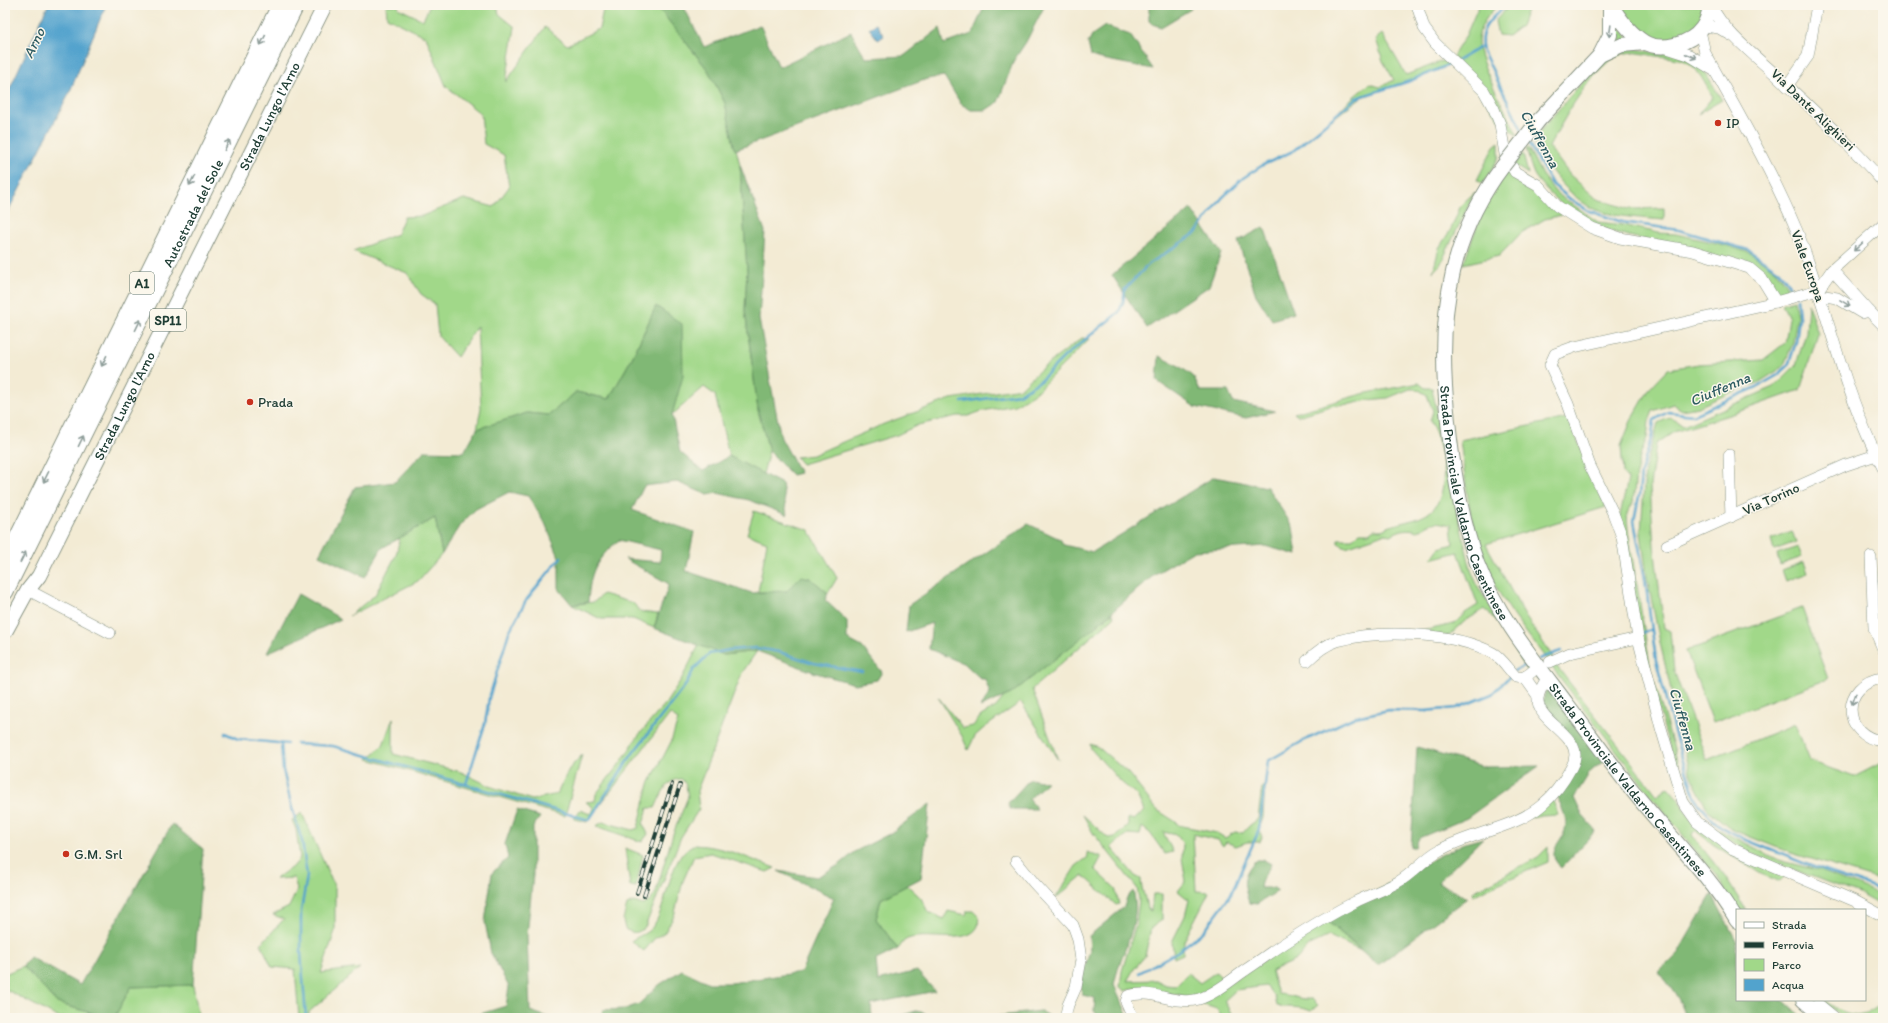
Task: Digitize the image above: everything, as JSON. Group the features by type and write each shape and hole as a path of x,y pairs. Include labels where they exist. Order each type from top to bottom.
{"highway":[{"name":"Autostrada del Sole","path":"5,563 280,5"},
{"name":"Autostrada del Sole","path":"5,592 296,5"}],"main road":[{"name":"Strada Lungo l'Arno","path":"5,632 28,590 40,576 325,5"},
{"path":"1610,5 1620,18 1645,43"},
{"name":"Strada Provinciale Valdarno Casentinese","path":"1610,5 1610,35 1600,54 1539,120 1503,166 1474,213 1461,243 1454,262 1444,321 1446,402 1461,505 1478,564 1504,617 1547,678 1644,805 1722,896 1736,919"},
{"path":"1664,47 1688,39 1702,29 1711,5"},
{"name":"Strada Provinciale Valdarno Casentinese","path":"1600,54 1622,45 1645,43 1664,47"},
{"path":"1804,1001 1824,1018"}],"street":[{"path":"1417,5 1424,28 1435,42 1484,91 1500,124 1505,154 1515,172 1538,185 1557,206 1592,228 1620,238 1693,251 1749,268 1762,279 1781,300"},
{"name":"Via Dante Alighieri","path":"1711,5 1716,15 1740,41 1861,157 1883,182"},
{"path":"1787,86 1808,56 1817,5"},
{"name":"Via Dante Alighieri","path":"1702,29 1719,28 1740,41"},
{"name":"Viale Europa","path":"1702,29 1705,53 1777,185 1797,232 1860,420 1883,468"},
{"name":"Viale Europa","path":"1664,47 1689,55 1704,63 1715,72"},
{"path":"1816,292 1832,270 1883,224"},
{"path":"1811,272 1832,270"},
{"path":"1832,270 1869,312 1883,325"},
{"path":"1869,312 1862,313 1837,298 1816,292 1561,350 1555,354 1550,365 1568,404 1590,466 1613,513 1622,537 1638,638 1672,770 1684,802 1697,822 1733,849 1855,901 1883,916"},
{"path":"1729,455 1731,517"},
{"name":"Via Torino","path":"1667,545 1846,465 1876,455"},
{"path":"1871,557 1874,628 1883,649"},
{"path":"28,590 110,633"},
{"path":"1307,661 1318,650 1337,641 1369,635 1392,633 1453,639 1478,645 1495,654 1516,677 1521,678 1530,673 1528,682 1538,696"},
{"path":"1550,662 1570,653 1638,638"},
{"path":"1133,1018 1126,1002 1128,996 1134,994 1154,994 1176,1000 1198,999 1222,988 1313,924 1398,882 1438,850 1463,839 1519,819 1542,805 1558,788 1572,767 1575,753 1567,736 1546,717 1538,702 1538,696 1547,678"},
{"path":"1883,678 1866,682 1858,690 1852,705 1852,718 1858,730 1869,737 1883,741"},
{"path":"1016,861 1073,925 1078,940 1081,960 1076,987 1068,1005 1065,1018"},
{"path":"1814,1001 1835,1018"}],"green space":[{"path":"386,5 399,5 398,8 423,20 430,5 497,5 499,14 515,27 506,82 545,27 567,45 599,29 604,5 656,5 708,70 725,103 740,165 747,270 745,310 758,410 769,451 763,474 729,456 715,395 704,387 672,415 676,396 656,306 633,356 609,399 576,392 549,415 527,413 477,429 481,408 477,326 457,357 438,336 435,304 421,294 407,273 353,251 397,234 404,217 422,216 464,199 494,207 509,187 504,155 484,144 481,114 446,86 426,37 387,17"},
{"path":"656,5 683,5 704,47 760,25 779,67 851,32 866,58 904,56 940,28 944,44 972,34 985,5 1045,5 1026,42 1014,60 998,102 986,110 971,110 961,104 944,76 927,79 735,150 725,103 708,70"},
{"path":"1149,5 1189,5 1191,9 1161,27 1152,24 1149,21"},
{"path":"1479,5 1498,5 1487,17 1482,26 1478,37 1479,51 1488,75 1518,136 1502,123 1453,56 1466,35"},
{"path":"1510,5 1531,5 1527,10 1521,26 1508,36 1498,35 1495,21"},
{"path":"1616,5 1704,5 1699,23 1688,34 1672,40 1655,40 1641,33"},
{"path":"1614,21 1631,41 1608,46"},
{"path":"1105,26 1130,35 1153,69 1091,56 1088,43 1092,35"},
{"path":"1382,34 1406,75 1445,60 1451,65 1360,98 1330,121 1348,101 1370,84 1380,87 1394,80 1383,61 1376,39"},
{"path":"1626,47 1657,53 1673,53 1701,65 1722,100 1698,114 1713,97 1702,78 1692,66 1679,59 1669,57 1626,53 1614,58 1603,67 1581,92 1549,147 1570,175 1597,199 1630,209 1664,208 1664,220 1614,215 1595,210 1588,206 1563,185 1543,159 1532,140 1606,55"},
{"path":"1499,142 1499,157 1483,184 1477,180 1494,146"},
{"path":"1528,148 1542,175 1556,193 1598,222 1623,225 1659,233 1676,234 1725,245 1750,253 1776,271 1791,293 1781,296 1775,292 1772,282 1753,267 1613,232 1580,217 1551,195 1535,176 1526,149"},
{"path":"1523,154 1528,174 1514,165"},
{"path":"740,165 765,231 759,319 781,438 800,473 792,475 769,451 758,410 745,310 747,270"},
{"path":"1509,168 1536,187 1562,215 1545,219 1521,233 1499,256 1463,264 1483,210"},
{"path":"1475,192 1440,265 1433,272 1439,248 1451,229 1461,205"},
{"path":"1191,209 1221,253 1209,286 1147,328 1112,275"},
{"path":"1264,227 1294,313 1272,320 1256,295 1238,241"},
{"path":"1794,300 1797,317 1793,343 1783,367 1758,383 1746,386 1698,407 1682,410 1673,404 1653,411 1649,421 1647,438 1641,453 1636,474 1633,503 1627,513 1628,531 1651,671 1684,783 1695,809 1705,823 1781,861 1821,871 1883,896 1883,907 1861,895 1752,854 1699,821 1685,801 1648,672 1619,520 1628,479 1623,473 1621,446 1631,421 1650,388 1668,369 1699,364 1763,360 1785,343 1789,318 1782,304"},
{"path":"1808,304 1818,334 1800,390 1732,414 1674,432 1656,444 1650,486 1654,545 1664,628 1670,631 1674,671 1707,760 1795,724 1810,761 1854,777 1883,762 1883,883 1873,878 1788,852 1733,830 1708,810 1691,776 1661,647 1647,578 1641,533 1645,469 1658,423 1671,418 1683,426 1774,387 1796,365 1806,333"},
{"path":"656,306 682,324 683,376 672,415 680,452 703,471 729,456 782,484 787,515 749,500 717,493 708,495 677,482 644,486 632,510 694,532 686,571 752,593 787,591 801,576 810,578 828,593 825,600 847,621 847,639 862,647 882,672 877,680 855,684 816,673 757,651 724,655 654,628 669,584 625,559 660,562 661,550 619,540 604,554 595,567 590,582 588,602 572,605 559,589 559,557 545,523 528,496 509,492 476,509 460,525 442,554 435,518 382,548 365,577 319,555 355,487 395,482 424,451 464,452 477,429 527,413 549,415 576,392 609,399 633,356"},
{"path":"1082,338 1089,339 1036,392 1015,405 982,411 968,416 957,416 918,425 897,435 802,464 796,457 813,455 884,424 951,399 1021,388 1040,370"},
{"path":"1159,356 1179,366 1193,376 1200,391 1228,391 1233,402 1275,411 1246,418 1195,407 1157,381"},
{"path":"1419,383 1425,388 1432,388 1471,570 1479,589 1533,667 1527,671 1504,630 1485,609 1465,621 1449,636 1413,633 1454,624 1465,613 1478,605 1458,552 1431,559 1439,548 1453,544 1451,525 1434,523 1427,525 1418,531 1404,530 1398,531 1391,535 1384,534 1346,547 1338,543 1338,539 1352,539 1360,533 1369,533 1374,529 1382,530 1387,527 1426,515 1438,503 1442,492 1443,468 1439,442 1430,421 1433,411 1427,395 1417,389 1410,389 1388,398 1334,405 1298,416 1294,413 1362,394"},
{"path":"1568,418 1606,507 1486,544 1525,616 1553,657 1547,660 1500,595 1488,571 1473,523 1460,440"},
{"path":"1214,477 1267,487 1293,527 1297,555 1265,546 1194,551 1155,574 1094,628 1011,694 980,707 990,693 985,679 981,679 965,664 929,649 932,623 906,632 909,605 1028,524 1060,539 1064,545 1093,552"},
{"path":"754,511 809,530 837,578 828,593 810,578 787,591 758,592 767,542 747,534"},
{"path":"435,518 442,554 418,581 349,616 375,595 396,555 400,537"},
{"path":"1792,531 1796,542 1774,550 1771,539"},
{"path":"1798,547 1802,557 1780,565 1777,554"},
{"path":"1804,562 1808,573 1786,581 1782,570"},
{"path":"298,594 341,619 267,653"},
{"path":"603,594 633,603 641,612 658,614 654,628 633,619 601,619 572,605 594,602"},
{"path":"1802,608 1828,679 1713,722 1686,651"},
{"path":"1112,613 1114,617 1032,689 1058,760 1021,702 975,736 968,750 962,736 938,697 963,728 973,726 981,716 996,707 1004,697 1011,694"},
{"path":"699,645 724,655 757,651 742,673 697,791 699,809 681,837 645,927 638,932 631,932 625,929 623,920 627,905 634,902 643,905 650,901 655,894 673,834 688,797 686,785 682,779 672,781 662,793 655,808 648,808 643,824 648,834 642,842 596,826 603,822 633,830 638,828 649,784 671,742 678,720 670,714 587,822 574,819 580,810 590,814 594,808 586,802 595,801 596,794 621,762 638,736 666,703 682,678"},
{"path":"1555,664 1657,795 1668,787 1681,802 1693,822 1785,877 1780,882 1761,874 1714,845 1696,831 1692,835 1725,877 1745,909 1736,909 1717,877 1653,798 1551,666"},
{"path":"1550,689 1605,760 1590,772 1574,798 1582,815 1596,831 1561,868 1556,861 1554,850 1565,831 1566,821 1556,795 1577,762 1542,706 1545,691"},
{"path":"393,718 393,754 461,772 492,787 532,800 557,794 569,769 582,755 565,816 368,759 383,745"},
{"path":"1090,744 1098,747 1128,773 1157,810 1176,822 1178,825 1217,833 1225,838 1235,832 1243,833 1258,819 1262,787 1265,786 1263,818 1259,829 1262,837 1260,842 1247,842 1236,846 1226,842 1223,846 1218,840 1193,834 1196,891 1209,892 1184,941 1183,954 1174,958 1172,942 1185,916 1189,900 1178,891 1186,881 1182,858 1183,844 1177,835 1163,832 1173,852 1165,854 1150,833 1142,827 1140,835 1128,834 1111,847 1135,876 1141,879 1147,909 1151,911 1153,894 1162,894 1162,920 1151,928 1145,956 1134,969 1127,981 1156,980 1166,985 1175,986 1188,973 1200,983 1216,972 1225,981 1198,998 1135,988 1125,991 1120,987 1122,971 1136,924 1139,900 1137,888 1093,833 1083,815 1108,838 1115,837 1128,826 1128,818 1134,820 1144,811 1137,795 1121,782 1091,749"},
{"path":"1417,747 1485,767 1539,766 1467,818 1419,838 1415,847 1411,847"},
{"path":"1030,779 1047,782 1029,799 1037,809 1010,809 1008,803"},
{"path":"1552,798 1558,815 1526,817"},
{"path":"930,804 921,878 881,899 876,919 898,949 876,960 878,981 917,971 935,991 871,1004 872,1018 600,1018 603,1010 625,1009 639,1004 659,985 682,970 709,983 731,983 801,972 834,898 778,871 817,877 839,865 856,851 891,833"},
{"path":"517,810 540,817 533,827 533,875 527,936 530,1011 550,1018 467,1018 506,1006 509,987 491,953 485,922 492,873 508,858 505,844"},
{"path":"302,813 335,888 335,931 321,973 360,968 309,1012 309,1018 299,1018 295,969 272,967 261,944 284,919 273,915 289,907 297,890 294,878 275,879 295,865 300,858 296,829 292,820"},
{"path":"172,824 203,849 193,985 131,987 114,1018 108,1018 57,1003 23,966 30,957 80,985"},
{"path":"1483,838 1438,882 1467,898 1378,965 1326,920 1435,858 1465,843"},
{"path":"693,845 725,850 775,868 767,872 711,853 694,856 683,881 674,916 665,932 654,939 644,951 631,941 652,928 654,925 659,916 670,881 679,859 685,851"},
{"path":"1548,847 1548,862 1473,896 1473,892 1538,857"},
{"path":"625,848 643,855 636,887 630,886"},
{"path":"1087,852 1096,856 1102,856 1095,869 1115,888 1119,904 1116,905 1083,875 1055,899 1076,866 1088,857"},
{"path":"1256,860 1264,860 1271,864 1263,878 1260,888 1274,888 1278,891 1257,904 1249,903 1245,890 1246,875"},
{"path":"907,885 921,898 928,912 944,919 948,911 966,915 967,911 973,911 979,917 978,926 973,932 964,936 911,938 904,941 898,949 876,919 881,899"},
{"path":"1133,891 1135,915 1133,926 1114,985 1129,1018 1117,1015 1114,1018 1100,1018 1094,1011 1095,998 1082,995 1081,985 1090,950 1089,936 1124,907 1127,897"},
{"path":"1712,894 1736,940 1736,1001 1784,1001 1803,1018 1686,1018 1678,999 1659,972 1678,953"},
{"path":"1326,920 1361,951 1329,936 1310,945 1296,960 1271,971 1278,994 1303,999 1312,999 1318,1005 1311,1011 1307,1009 1277,1006 1275,997 1266,986 1236,990 1224,1001 1234,1018 1222,1018 1217,1009 1198,1003"},
{"path":"23,966 57,1003 108,1018 59,1018 5,989 5,974"},
{"path":"193,985 199,1018 114,1018 131,987"},
{"path":"1820,1001 1826,1001 1835,1008 1855,1014 1872,1011 1883,1002 1883,1010 1877,1018 1844,1018"},
{"path":"916,1011 925,1013 929,1018 893,1018"},
{"path":"1041,1011 1051,1017 983,1018"}],"water":[{"name":"Arno","path":"48,5 106,5 68,96 5,217 5,99"},
{"path":"876,24 884,36 878,40 869,28"}],"waterway":[{"name":"Ciuffenna","path":"1506,5 1495,15 1484,30 1482,36 1483,51 1523,132"},
{"path":"1457,61 1482,46"},
{"path":"962,402 1019,394 1040,381 1065,356 1119,312 1123,302 1125,289 1149,264 1196,233 1222,198 1243,178 1263,165 1293,151 1356,98 1407,82 1451,64"},
{"name":"Ciuffenna","path":"1528,142 1552,184 1570,199 1589,211 1622,222 1679,230 1748,250 1779,271 1795,294"},
{"name":"Ciuffenna","path":"1797,299 1799,317 1796,342 1788,366 1778,375 1757,387 1693,415 1668,412 1654,420 1652,435 1641,473 1639,496 1634,521 1645,579 1656,660 1676,739 1694,794 1699,804 1714,821 1723,828 1744,839 1808,865 1883,891"},
{"path":"466,784 485,724 489,698 509,632 527,599 561,557"},
{"path":"1641,633 1651,630"},
{"path":"296,744 333,746 589,820 633,753 685,686 694,669 709,654 729,650 756,648 779,652 814,663 862,672"},
{"path":"1539,659 1561,651"},
{"path":"1514,671 1530,662"},
{"path":"1139,973 1177,952 1204,931 1231,894 1259,830 1268,761 1303,741 1355,717 1389,710 1425,711 1457,708 1492,694 1511,675"},
{"path":"225,733 238,739 287,744"},
{"path":"281,744 283,770 302,841 307,876 301,911 301,952 306,1018"}],"railway":[{"path":"637,893 672,784"},
{"path":"644,896 680,785"}],"place":[{"name":"IP","path":"1718,123"},
{"name":"Prada","path":"250,402"},
{"name":"G.M. Srl","path":"66,854"}]}
